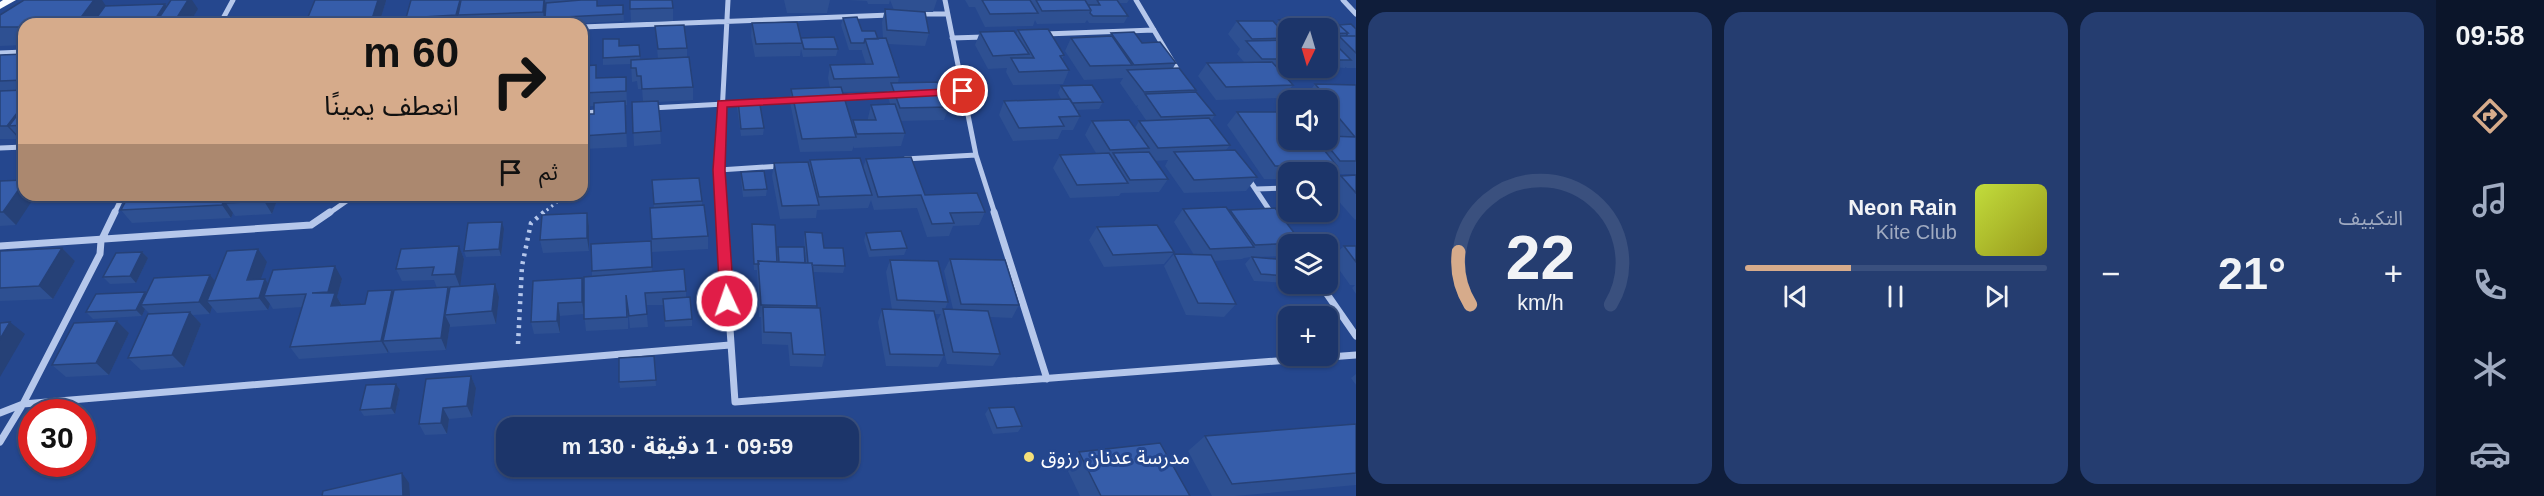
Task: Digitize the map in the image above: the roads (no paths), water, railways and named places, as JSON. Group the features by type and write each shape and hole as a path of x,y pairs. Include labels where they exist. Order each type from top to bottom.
{"main road":[{"path":"0,6 11,0"}],"street":[{"path":"223,18 233,0"},
{"path":"728,0 725,20 719,170 735,402 1356,356"},
{"path":"945,0 976,155 1047,379"},
{"path":"1136,0 1186,82"},
{"path":"1343,0 1356,14"},
{"path":"912,15 947,14"},
{"path":"588,27 900,15"},
{"path":"1035,35 1154,30"},
{"path":"952,38 987,37"},
{"path":"0,53 18,52"},
{"path":"928,93 963,91"},
{"path":"825,97 905,94"},
{"path":"640,109 802,99"},
{"path":"588,112 605,111"},
{"path":"0,148 18,147"},
{"path":"894,159 976,155"},
{"path":"719,170 789,166"},
{"path":"1243,170 1275,217"},
{"path":"1256,189 1278,188"},
{"path":"26,399 100,254 101,241 120,201"},
{"path":"0,246 101,241 311,225 347,201"},
{"path":"1327,294 1356,336"},
{"path":"83,399 730,345"},
{"path":"0,413 18,406"},
{"path":"0,442 18,412"}],"place":[{"name":"مدرسة عدنان رزوق","path":"1029,457"}]}
